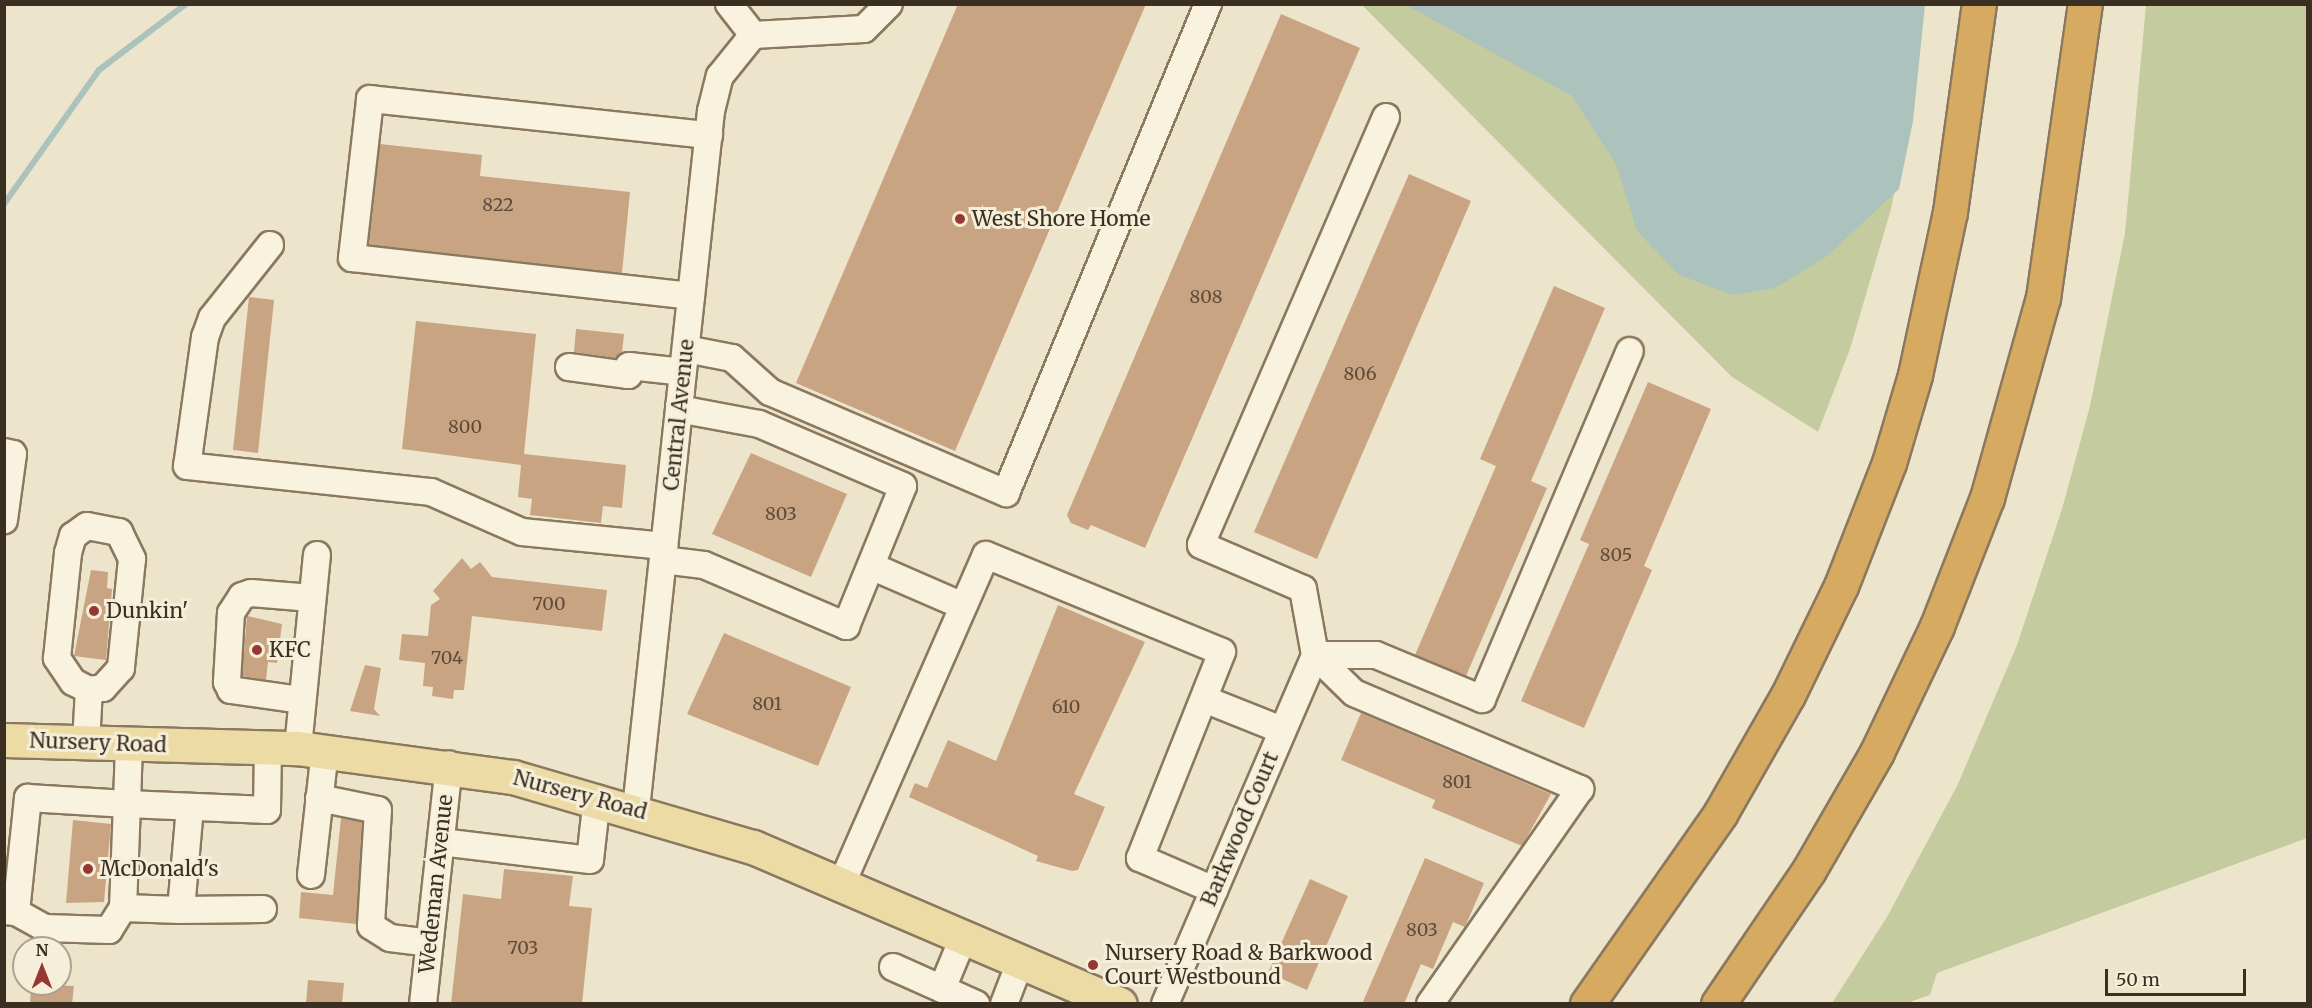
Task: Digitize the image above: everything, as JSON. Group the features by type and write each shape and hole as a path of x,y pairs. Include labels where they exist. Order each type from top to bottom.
{"highway":[{"path":"1587,1004 1720,814 1788,694 1841,586 1915,375 1950,212 1979,4"},
{"path":"1718,1004 1809,870 1877,752 1937,626 1987,498 2043,298 2085,4"}],"main road":[{"name":"Nursery Road","path":"4,740 297,749 449,764 597,798 636,809 842,883 1120,1004"}],"street":[{"path":"729,4 753,35 864,28 889,4"},
{"path":"569,367 628,375 629,366 732,358 770,392 1006,493 1208,4"},
{"name":"Central Avenue","path":"636,809 709,135 720,76 753,35"},
{"path":"691,296 352,258 370,99 709,135"},
{"path":"1386,117 1202,544 1303,589 1315,654 1354,693 1580,789 1430,1004"},
{"path":"270,245 212,318 204,337 187,466 431,492 522,532 664,553 704,565 846,626 903,486 759,424 679,409"},
{"path":"1315,654 1376,655 1482,699 1629,351"},
{"path":"4,452 14,454 4,520"},
{"path":"87,526 106,526 128,543 132,559 121,668 115,679 89,690 74,682 57,658 68,553 74,536 87,526"},
{"path":"129,745 127,804 123,908 110,930 45,928 10,911 28,798 127,804 267,810 297,749 317,555"},
{"path":"842,883 986,555 1222,652 1140,858 1214,890"},
{"path":"871,566 963,606"},
{"path":"301,700 231,690 227,682 231,613 242,596 251,593 312,598"},
{"name":"Barkwood Court","path":"1165,1004 1315,654"},
{"path":"86,743 89,690"},
{"path":"1204,699 1282,730"},
{"path":"297,749 319,798 310,875"},
{"name":"Wedeman Avenue","path":"423,1004 449,764"},
{"path":"319,798 378,810 370,926 390,938 429,943"},
{"path":"441,842 590,860 597,798"},
{"path":"181,910 190,807"},
{"path":"123,908 263,909"},
{"path":"942,989 964,936"},
{"path":"1004,1004 1021,960"},
{"path":"893,967 976,1004"}],"green space":[{"path":"1362,5 1924,5 1912,104 1891,209 1850,349 1818,432 1732,377"},
{"path":"2146,5 2307,5 2307,838 1937,973 1930,995 1907,1003 1832,1003 1887,917 1958,784 2017,645 2062,509 2090,406 2125,233"}],"water":[{"path":"1406,5 1925,5 1913,121 1899,189 1827,256 1775,288 1733,295 1679,275 1637,231 1616,164 1572,96"}],"building":[{"name":"West Shore Home","path":"958,4 1146,4 955,451 796,383"},
{"path":"1281,14 1360,48 1145,548 1091,525 1088,530 1071,523 1067,515"},
{"path":"380,144 482,155 480,176 630,192 622,273 369,245"},
{"path":"1409,174 1471,201 1317,559 1254,532"},
{"path":"1554,286 1605,308 1531,481 1547,488 1466,676 1415,655 1496,466 1480,459"},
{"path":"249,297 274,300 258,453 233,450"},
{"path":"416,321 536,334 524,454 626,465 622,508 603,506 601,523 530,515 532,499 518,497 521,465 402,449"},
{"path":"576,329 624,334 622,353 616,358 574,352"},
{"path":"1648,382 1711,409 1644,566 1652,570 1584,728 1521,701 1589,544 1580,540"},
{"path":"751,453 847,494 811,577 712,534"},
{"path":"462,558 471,569 480,562 492,577 607,590 602,631 472,616 464,690 454,690 453,699 432,696 433,687 423,686 425,663 399,660 402,634 428,636 431,605 440,599 433,591"},
{"name":"Dunkin'","path":"91,570 108,572 107,588 112,589 106,660 74,656"},
{"path":"1058,605 1145,642 1074,794 1105,807 1078,870 1072,871 1036,861 1038,856 909,797 915,783 927,788 948,740 996,761"},
{"name":"KFC","path":"247,616 282,624 277,663 268,662 266,680 242,676"},
{"path":"724,633 851,687 818,766 687,714"},
{"path":"365,665 381,668 374,709 380,716 350,711"},
{"path":"1361,713 1551,794 1522,846 1432,808 1435,800 1341,760"},
{"path":"341,818 362,822 356,924 299,918 301,892 333,895"},
{"name":"McDonald's","path":"73,820 111,824 104,902 66,903"},
{"path":"1425,858 1484,883 1465,927 1453,922 1433,969 1421,964 1404,1004 1362,1004"},
{"path":"504,869 573,876 569,906 592,908 582,1004 451,1004 463,894 501,899"},
{"path":"1310,879 1348,896 1307,990 1268,973"},
{"path":"308,980 344,983 342,1004 306,1004"},
{"path":"72,986 74,986 72,1004 30,1004 30,996 72,996"}],"waterway":[{"path":"4,204 99,70 186,4"}],"place":[{"name":"West Shore Home","path":"960,219"},
{"name":"Dunkin'","path":"94,611"},
{"name":"KFC","path":"257,650"},
{"name":"McDonald's","path":"88,869"},
{"name":"Nursery Road & Barkwood Court Westbound","path":"1093,965"}]}
